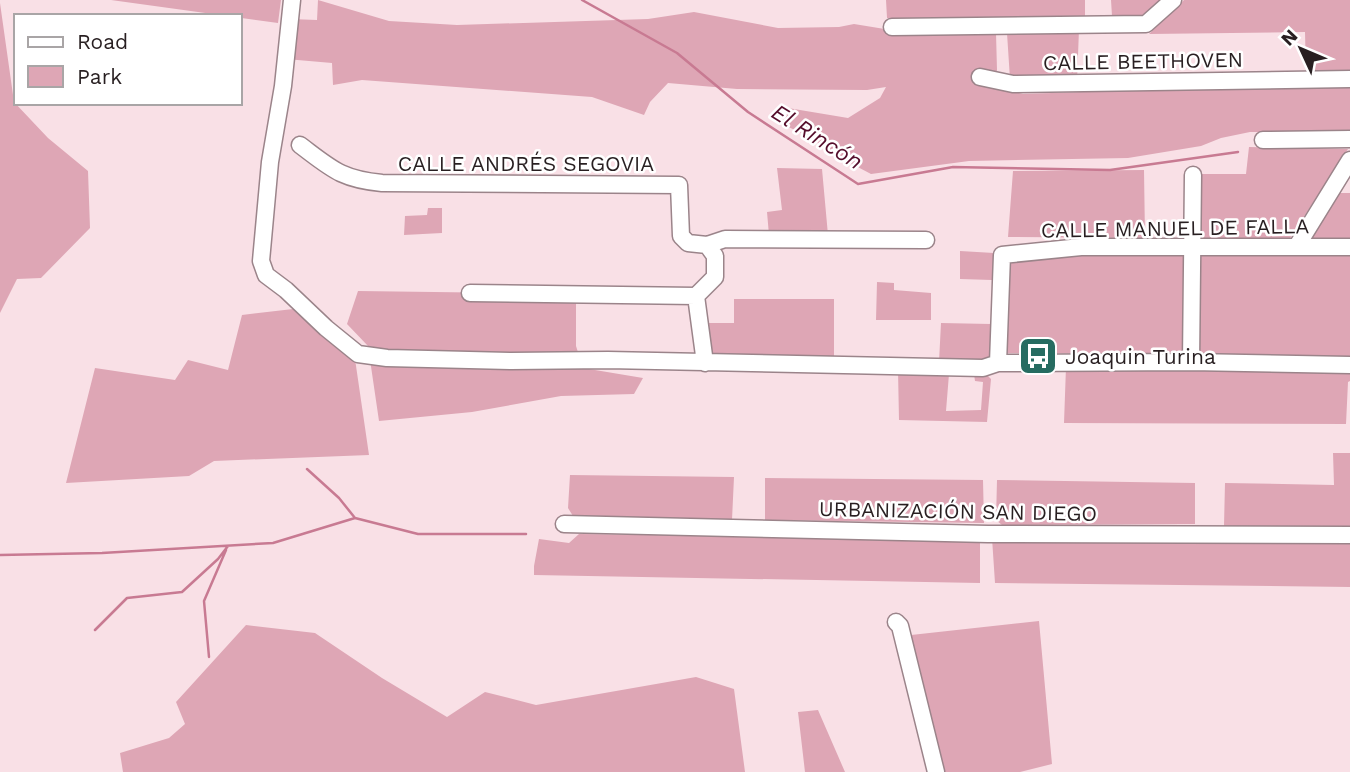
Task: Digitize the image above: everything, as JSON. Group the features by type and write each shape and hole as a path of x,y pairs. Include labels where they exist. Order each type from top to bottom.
{"street":[{"path":"292,0 283,86 270,162 261,261 266,275 358,354 387,358 982,368 998,363 1350,365"},
{"path":"892,27 1146,24 1173,0"},
{"name":"CALLE BEETHOVEN","path":"980,77 1013,84 1350,79"},
{"path":"1263,140 1350,139"},
{"name":"CALLE ANDRÉS SEGOVIA","path":"300,145 327,167 358,181 679,185 681,236 688,243 707,245"},
{"path":"1297,246 1350,160"},
{"path":"1191,362 1193,175"},
{"path":"470,293 696,296 715,277 715,256 707,245 724,239 926,240"},
{"name":"CALLE MANUEL DE FALLA","path":"998,363 1002,255 1081,247 1350,247"},
{"path":"696,296 705,363"},
{"name":"URBANIZACIÓN SAN DIEGO","path":"564,524 988,534 1350,535"},
{"path":"897,622 936,772"}],"green space":[{"path":"111,0 281,0 278,23 242,18 242,14 213,14"},
{"path":"318,0 389,21 457,25 648,19 694,12 778,28 839,27 854,24 903,32 996,33 997,70 993,87 1023,94 1254,86 1350,87 1350,132 1250,132 1221,138 1201,146 1128,158 969,161 871,174 833,154 810,137 784,125 788,108 848,118 880,98 886,87 867,90 737,89 668,83 650,102 644,115 592,97 362,80 333,85 332,63 286,59 290,19 317,20"},
{"path":"886,0 1085,0 1085,17 887,18"},
{"path":"1111,0 1164,0 1146,14 1129,17 1112,16"},
{"path":"1184,0 1350,0 1350,73 1306,73 1305,32 1149,34"},
{"path":"0,3 14,105 88,171 90,228 41,278 17,279 0,313"},
{"path":"1079,29 1077,82 1010,79 1007,33"},
{"path":"1249,147 1348,149 1290,238 1200,237 1200,174 1246,174"},
{"path":"777,168 822,169 828,235 769,235 767,212 782,210"},
{"path":"1144,170 1145,238 1008,237 1013,171"},
{"path":"1337,193 1350,193 1350,242 1317,241 1311,237"},
{"path":"428,208 442,208 442,233 404,235 405,216 427,215"},
{"path":"960,251 994,253 992,280 960,279"},
{"path":"1076,252 1185,255 1185,352 1007,353 1004,348 1007,264"},
{"path":"1204,253 1350,256 1350,358 1201,354 1201,256"},
{"path":"877,282 894,283 894,290 931,293 931,320 876,320"},
{"path":"358,291 576,294 576,346 583,368 643,378 634,394 561,396 472,412 379,421 368,346 347,324"},
{"path":"734,299 834,299 834,357 710,355 709,323 734,323"},
{"path":"293,309 355,359 369,455 214,461 189,476 66,483 95,368 175,380 188,360 228,370 242,315"},
{"path":"941,323 991,324 990,356 982,362 939,362"},
{"path":"1066,367 1350,371 1346,424 1064,423"},
{"path":"898,370 949,374 946,411 981,410 983,382 975,381 974,374 986,374 991,379 987,422 899,420"},
{"path":"1333,453 1350,453 1350,528 1224,526 1225,483 1334,485"},
{"path":"570,475 734,477 732,520 573,516 568,508"},
{"path":"765,478 983,480 984,523 765,520"},
{"path":"997,480 1195,483 1195,524 1002,525 996,520"},
{"path":"579,534 976,539 980,541 980,583 534,575 539,539 569,543"},
{"path":"992,538 1350,542 1350,587 995,583"},
{"path":"1039,621 1052,764 1020,772 937,772 902,636"},
{"path":"246,625 315,633 447,717 485,692 536,705 696,677 734,689 745,772 123,772 120,753 169,738 185,724 176,702"},
{"path":"818,710 845,772 805,772 798,712"}],"waterway":[{"name":"El Rincón","path":"582,0 677,53 748,112 858,184 953,167 1110,170 1238,152"},
{"path":"307,469 339,498 355,518"},
{"path":"0,555 102,553 273,543 355,518 418,534 526,534"},
{"path":"95,630 127,598 182,592 218,559 228,546"},
{"path":"209,657 204,601 226,550"}],"place":[{"name":"Joaquin Turina","path":"1038,356"}]}
